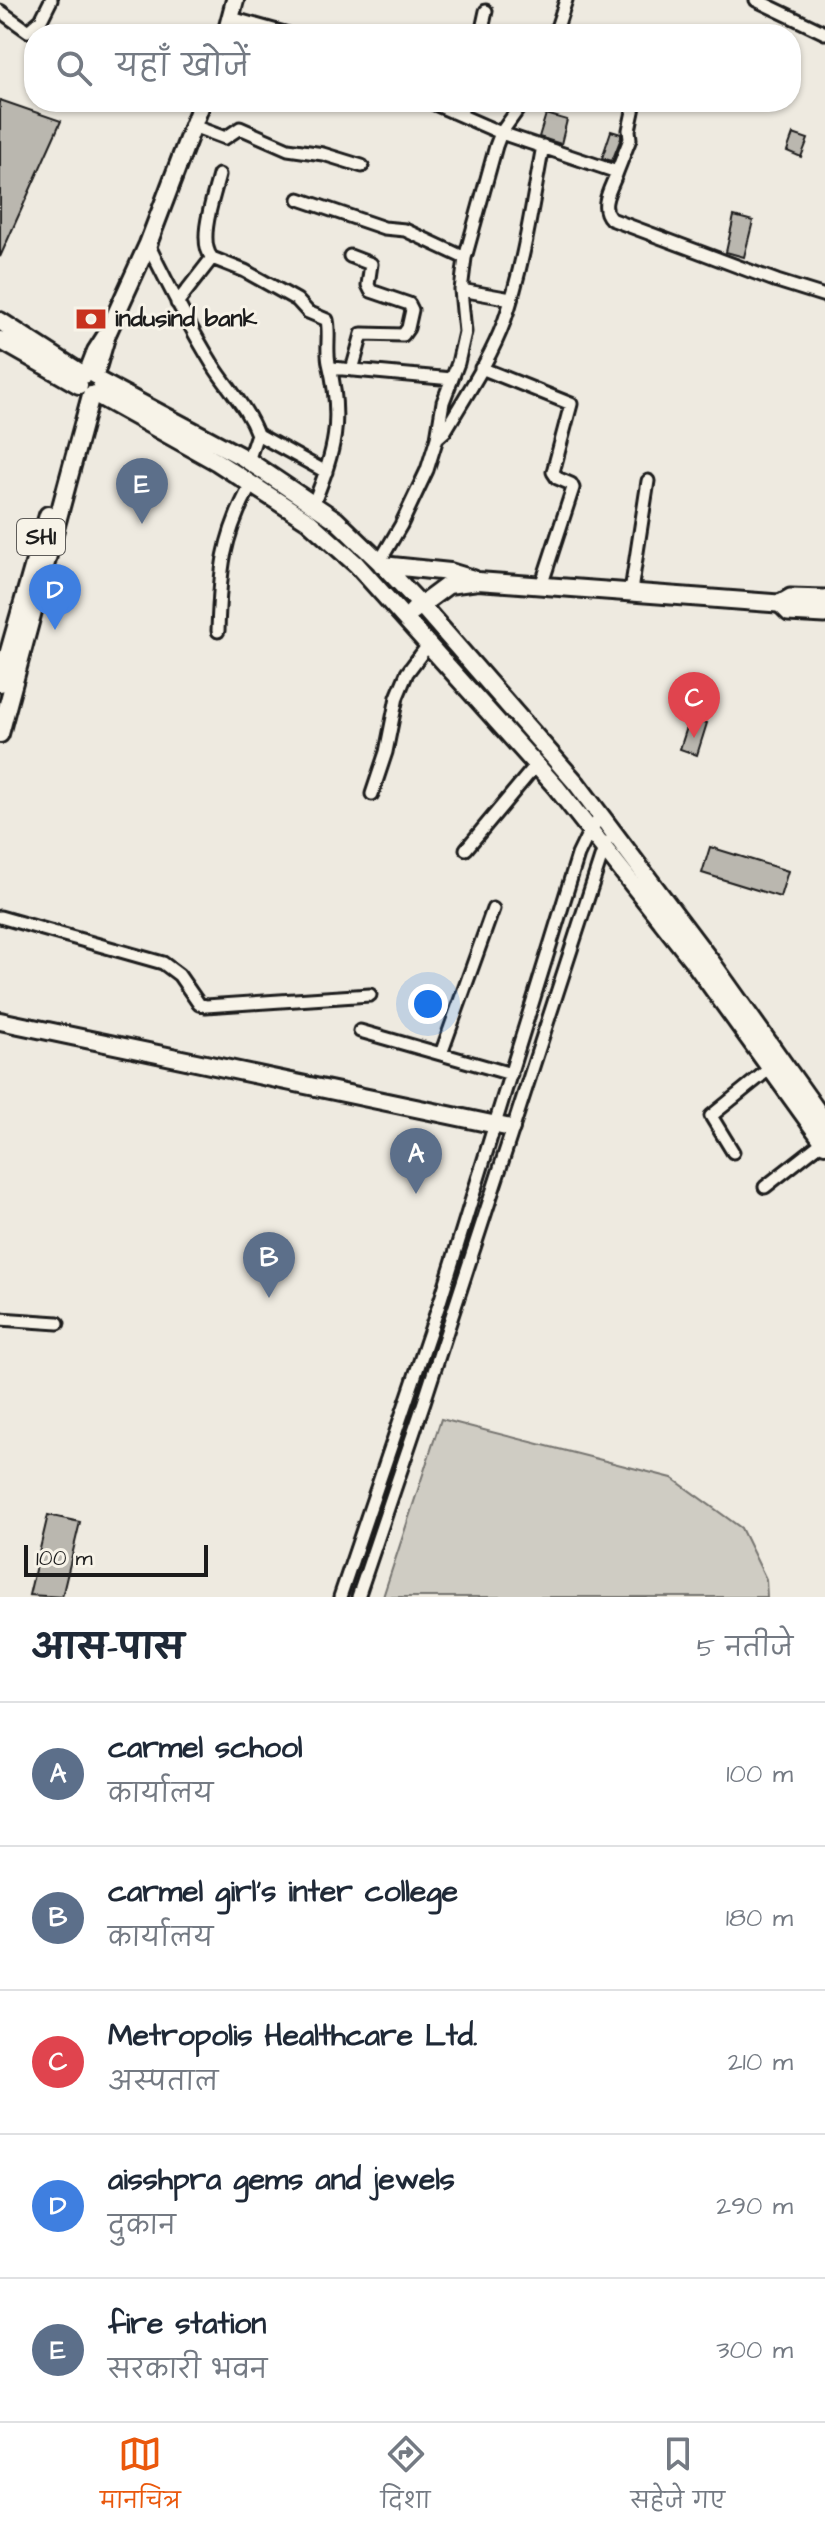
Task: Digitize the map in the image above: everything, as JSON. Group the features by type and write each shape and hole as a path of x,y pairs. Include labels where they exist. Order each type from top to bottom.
{"main road":[{"path":"229,24 235,0"},
{"path":"89,384 107,334 148,244 198,112"},
{"path":"0,321 89,384 308,521 356,564 536,765 825,1122"},
{"path":"0,340 248,461 336,520 382,563 602,816 712,963 824,1142"},
{"name":"SH1","path":"0,683 89,384"},
{"path":"356,564 382,563 450,572 478,581"},
{"path":"403,618 448,585 478,581 542,583 825,607"},
{"name":"SH1","path":"0,734 11,648"},
{"path":"0,1021 503,1126"}],"street":[{"path":"38,24 51,0"},
{"path":"558,24 566,0"},
{"path":"756,0 825,33"},
{"path":"0,11 24,28"},
{"path":"483,24 486,11"},
{"path":"469,112 501,133 617,172"},
{"path":"382,563 427,470 437,438 443,402 458,363 465,332 461,290 465,258 501,133 516,112"},
{"path":"634,112 629,145 604,207 611,219 825,296"},
{"path":"193,126 225,138 240,128 295,151 323,154 362,166"},
{"path":"437,438 445,431 494,345 511,299 543,146"},
{"path":"219,175 205,241 208,254 245,271 297,300 308,312 327,320 329,364 336,392 336,441 313,505"},
{"path":"299,199 384,228 405,230 465,258"},
{"path":"148,244 177,303 215,368 248,413 257,434 326,472"},
{"path":"350,256 371,264 368,285 371,291 409,304 412,310 403,335 362,334 352,370"},
{"path":"177,303 212,258"},
{"path":"461,290 511,299"},
{"path":"332,368 452,379"},
{"path":"481,368 571,404 553,472 573,488 542,583"},
{"path":"248,461 257,434"},
{"path":"631,591 648,481"},
{"path":"218,631 220,569 225,543 251,485"},
{"path":"825,596 790,595 776,603 788,615 825,617"},
{"path":"372,794 386,752 397,697 407,673 428,645"},
{"path":"466,849 536,765"},
{"path":"358,1597 429,1387 503,1126 511,1074 578,855 590,830 602,816"},
{"path":"340,1597 440,1302 603,847 614,833"},
{"path":"441,1054 493,909"},
{"path":"0,917 163,963 179,975 199,1004 206,1006 370,995"},
{"path":"360,1031 511,1074"},
{"path":"733,1152 711,1116 775,1064"},
{"path":"765,1187 824,1142"},
{"path":"0,1319 58,1323"},
{"path":"349,1569 365,1574"}],"shaded area":[{"path":"441,1419 672,1478 741,1528 766,1579 767,1597 383,1597"}],"building":[{"path":"0,100 24,108 24,112 35,112 61,121 0,257"},
{"path":"546,114 567,120 561,144 539,137"},
{"path":"611,131 621,134 612,161 602,158"},
{"path":"793,134 808,139 801,157 787,151"},
{"path":"734,216 753,221 744,257 726,252"},
{"path":"690,718 707,723 697,755 680,749"},
{"path":"710,847 788,871 780,897 702,873"},
{"path":"48,1515 80,1522 62,1597 29,1595"}],"place":[{"name":"indusind bank","path":"91,319"},
{"name":"fire station","path":"142,524"},
{"name":"aisshpra gems and jewels","path":"55,630"},
{"name":"Metropolis Healthcare Ltd.","path":"694,738"},
{"name":"carmel school","path":"416,1194"},
{"name":"carmel girl's inter college","path":"269,1298"}]}
